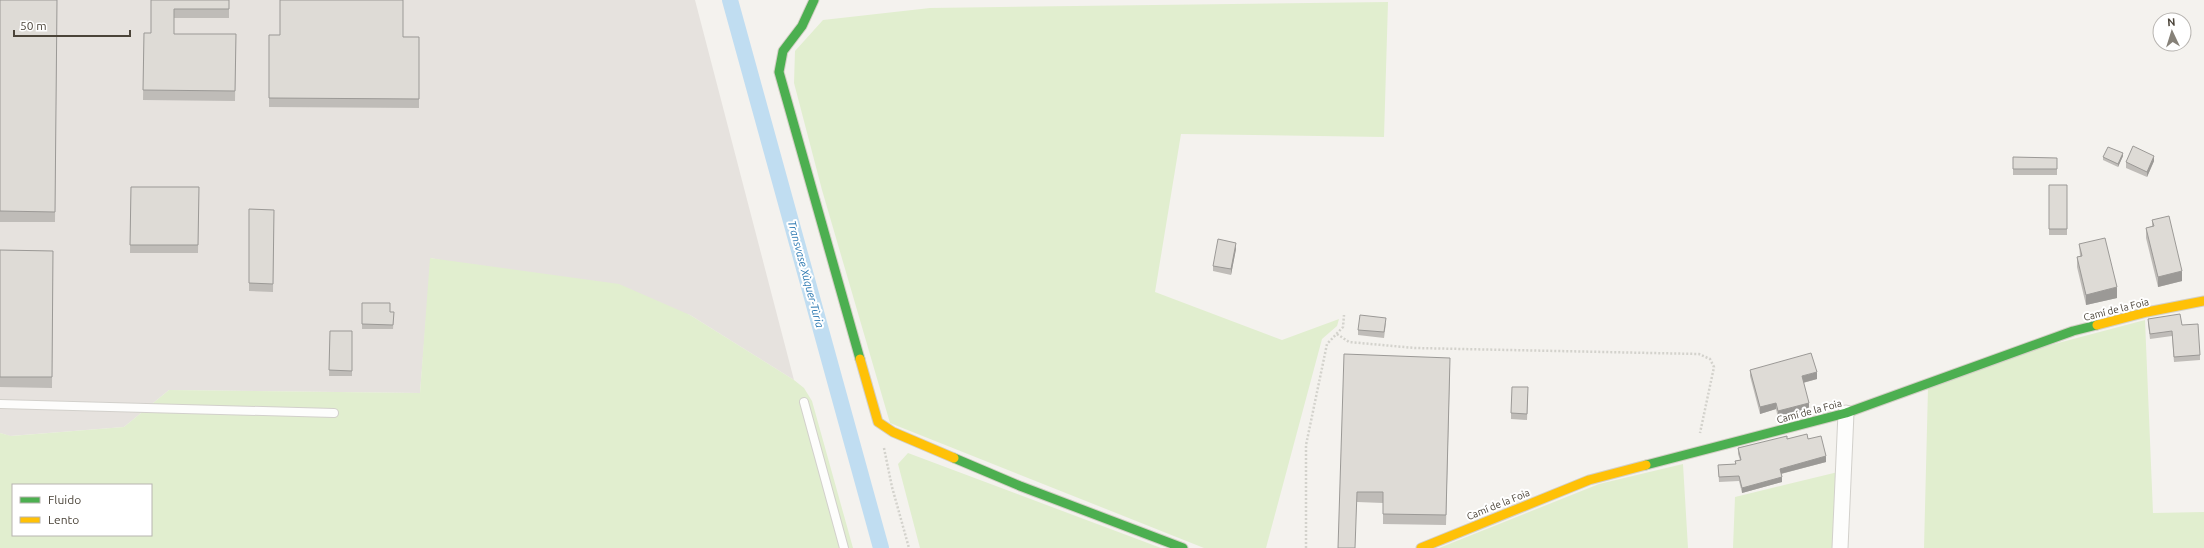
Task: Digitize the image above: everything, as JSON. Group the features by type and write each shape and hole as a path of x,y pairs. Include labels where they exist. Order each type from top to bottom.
{"street":[{"path":"814,0 802,27 787,43 778,58 779,72 878,422 893,432 1020,486 1183,548"},
{"name":"Camí de la Foia","path":"1421,548 1589,480 1846,413 2073,330 2147,312 2204,301"},
{"path":"1840,548 1846,413"}],"lane":[{"path":"804,402 844,548"},
{"path":"0,404 334,413"}],"path":[{"path":"1306,548 1306,445 1327,344 1343,327 1344,315"},
{"path":"1337,334 1349,342 1416,348 1699,354 1710,359 1714,367 1699,440 1702,450"},
{"path":"878,422 892,487 909,548"}],"shaded area":[{"path":"0,0 695,0 794,380 690,315 431,258 420,393 169,390 124,427 10,436 0,433"}],"green space":[{"path":"1388,2 1384,137 1181,134 1155,292 1282,340 1339,319 1337,326 1322,339 1266,548 1204,548 890,423 822,190 794,83 795,51 823,20 930,8"},
{"path":"430,258 619,284 690,315 794,380 804,388 812,401 853,548 0,548 0,433 11,436 124,427 169,390 420,393"},
{"path":"2145,320 2153,513 2204,512 2204,548 1924,548 1928,388 2043,347"},
{"path":"908,453 1161,548 920,548 898,464"},
{"path":"1683,464 1688,548 1439,548 1599,484"},
{"path":"1838,472 1835,548 1733,548 1735,497"}],"building":[{"path":"0,0 57,0 55,212 0,211"},
{"path":"151,0 229,0 229,9 174,9 174,34 236,34 235,91 143,90 144,33 151,33"},
{"path":"280,0 403,0 403,37 419,37 419,99 269,98 269,35 280,35"},
{"path":"2133,146 2154,156 2147,172 2126,162"},
{"path":"2108,147 2123,153 2118,164 2103,157"},
{"path":"2013,157 2057,158 2057,169 2013,169"},
{"path":"2049,185 2067,185 2067,229 2049,229"},
{"path":"131,187 199,187 198,245 130,245"},
{"path":"249,209 274,210 273,284 249,283"},
{"path":"2169,216 2182,271 2158,277 2146,228 2154,226 2152,220"},
{"path":"2105,238 2117,287 2086,295 2077,257 2082,256 2079,244"},
{"path":"1218,239 1236,243 1231,269 1213,266"},
{"path":"0,250 53,251 52,377 0,377"},
{"path":"362,303 390,303 390,312 394,312 393,325 362,324"},
{"path":"2180,314 2182,325 2198,324 2200,355 2174,357 2172,331 2150,334 2148,319"},
{"path":"1360,315 1386,318 1384,332 1358,330"},
{"path":"330,331 352,331 352,371 329,370"},
{"path":"1811,353 1817,372 1802,376 1809,403 1778,411 1776,403 1760,407 1750,370"},
{"path":"1344,354 1450,358 1446,515 1383,514 1383,492 1357,492 1355,548 1338,548"},
{"path":"1512,387 1528,387 1527,414 1511,413"},
{"path":"1807,434 1808,439 1821,436 1826,456 1780,469 1782,477 1742,488 1739,476 1719,477 1718,465 1736,464 1735,461 1741,460 1738,448 1787,436 1787,439"}],"waterway":[{"name":"Transvase Xùquer-Tùria","path":"730,0 881,548"}],"traffic: fast":[{"path":"814,0 802,26 783,51 779,72 860,359"},
{"path":"1646,465 1846,413 2073,331 2097,325"},
{"path":"954,458 1020,486 1183,548"}],"traffic: slow":[{"path":"2097,325 2147,312 2204,301"},
{"path":"860,359 878,422 893,432 954,458"},
{"path":"1421,548 1589,480 1646,465"}]}
